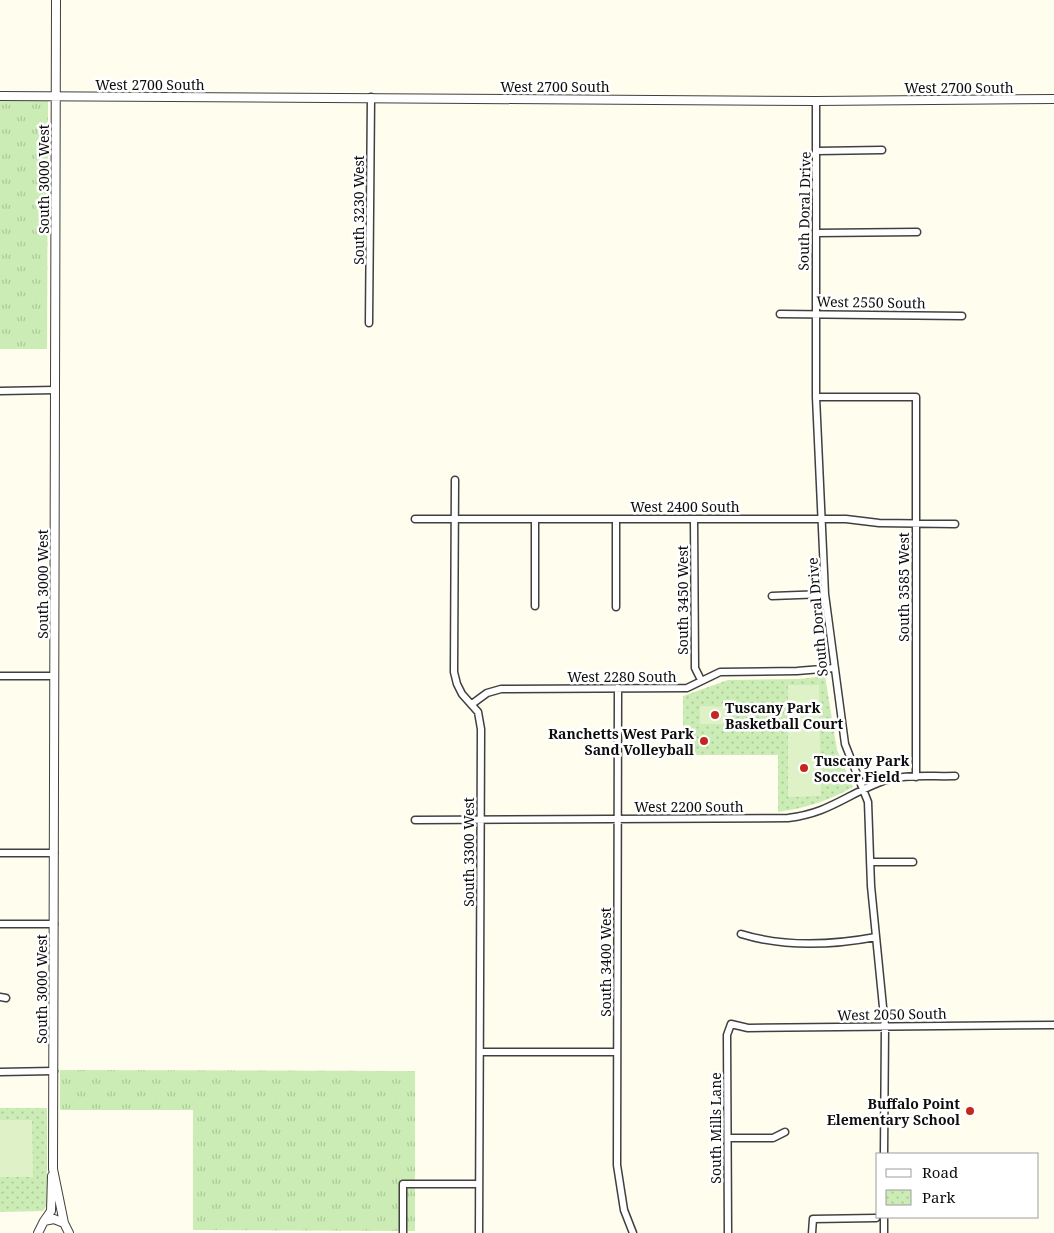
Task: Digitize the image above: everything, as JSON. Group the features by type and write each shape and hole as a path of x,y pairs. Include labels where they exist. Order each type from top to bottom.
{"street":[{"name":"South 3000 West","path":"38,1233 51,1211 50,1190 53,1169 56,0"},
{"name":"West 2700 South","path":"0,96 816,101 1054,100"},
{"name":"South 3230 West","path":"369,323 371,97"},
{"name":"South Doral Drive","path":"816,101 816,397 825,594 845,744 868,802 870,862 885,1027 884,1153"},
{"path":"817,151 882,150"},
{"path":"816,233 917,232"},
{"name":"West 2550 South","path":"780,314 962,316"},
{"path":"0,391 55,390"},
{"name":"South 3585 West","path":"816,397 916,397 916,777"},
{"name":"South 3300 West","path":"455,480 454,672 459,689 478,712 481,729 479,1233"},
{"name":"West 2400 South","path":"415,519 822,519 955,524"},
{"path":"535,519 535,606"},
{"path":"616,519 616,606"},
{"name":"South 3450 West","path":"694,519 695,668 701,680"},
{"path":"772,596 825,594"},
{"name":"West 2280 South","path":"472,704 487,693 501,689 686,688 720,672 797,671 834,668"},
{"path":"0,676 54,676"},
{"name":"South 3400 West","path":"618,688 617,1165 624,1210 633,1233"},
{"name":"West 2200 South","path":"415,820 788,818 810,815 878,783 896,778 955,776"},
{"path":"0,853 54,853"},
{"path":"870,862 913,862"},
{"path":"0,924 54,924"},
{"path":"741,934 779,941 809,942 846,942 876,937"},
{"name":"West 2050 South","path":"731,1024 748,1028 1054,1025"},
{"name":"South Mills Lane","path":"728,1233 727,1035 731,1024"},
{"path":"480,1052 617,1052"},
{"path":"0,1072 54,1071"},
{"path":"728,1138 773,1138 785,1132"},
{"name":"South 3000 West","path":"53,1169 64,1222 70,1232"},
{"path":"403,1233 403,1184 479,1184"},
{"path":"812,1233 813,1219 876,1218"},
{"path":"884,1218 884,1233"},
{"path":"44,1221 54,1219 64,1222"}],"green space":[{"path":"0,101 48,101 47,349 0,349"},
{"path":"825,676 837,750 853,787 826,800 807,806 778,812 778,755 688,755 688,732 625,732 625,729 683,729 683,696 728,680 799,679"},
{"path":"788,685 819,685 821,796 788,797"},
{"name":"Tuscany Park Basketball Court","path":"700,706 730,707 730,724 700,724"},
{"path":"60,1070 415,1071 415,1231 193,1230 193,1110 60,1110"},
{"path":"0,1108 47,1108 47,1205 43,1211 0,1212"},
{"path":"0,1120 32,1120 33,1177 0,1177"}],"place":[{"name":"Tuscany Park Basketball Court","path":"715,715"},
{"name":"Ranchetts West Park Sand Volleyball","path":"704,741"},
{"name":"Tuscany Park Soccer Field","path":"804,768"},
{"name":"Buffalo Point Elementary School","path":"970,1111"}]}
